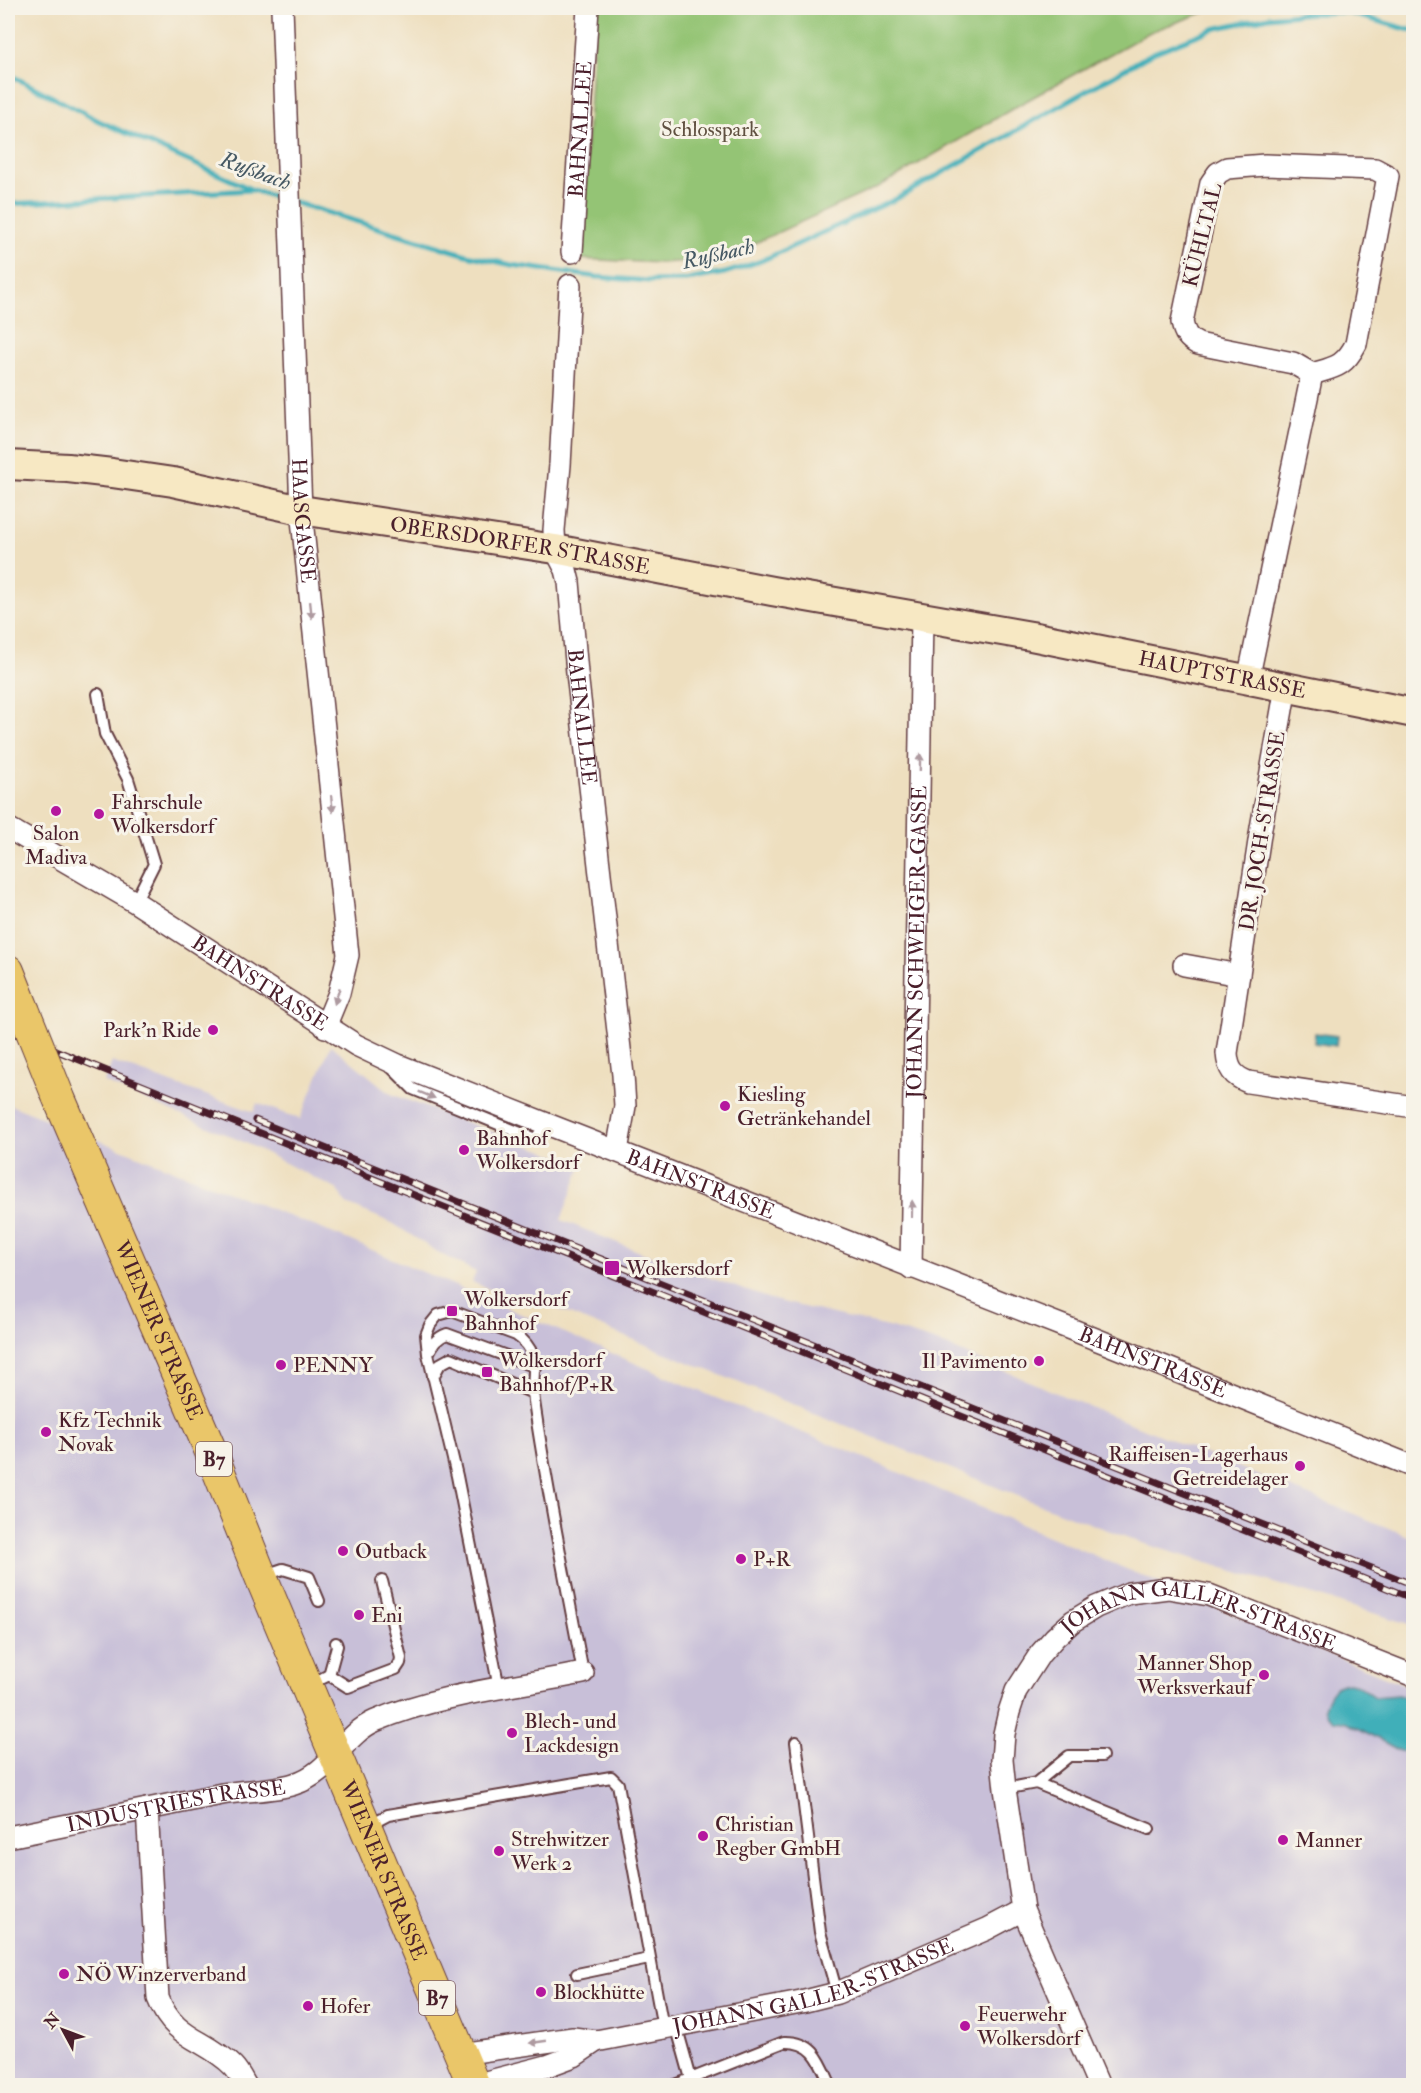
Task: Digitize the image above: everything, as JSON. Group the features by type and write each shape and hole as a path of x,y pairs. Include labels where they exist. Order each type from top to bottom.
{"main road":[{"name":"OBERSDORFER STRASSE","path":"8,465 68,468 173,482 301,510 555,549 922,618 1031,636"},
{"name":"HAUPTSTRASSE","path":"1031,636 1413,712"},
{"name":"WIENER STRASSE","path":"8,971 58,1096 209,1448 261,1576 318,1681 337,1755 474,2085"}],"street":[{"name":"HAASGASSE","path":"282,8 301,510 348,955 339,993 326,1028"},
{"name":"BAHNALLEE","path":"572,252 588,8"},
{"name":"KÜHLTAL","path":"1265,165 1391,171 1356,344 1349,357 1336,367 1312,375 1293,363 1198,344 1189,340 1184,332 1182,322 1211,183 1218,173 1227,168 1265,165"},
{"name":"BAHNALLEE","path":"570,285 554,530 555,549 566,570 569,582 577,672 623,1075 625,1106 617,1151"},
{"path":"1248,680 1312,375"},
{"name":"JOHANN SCHWEIGER-GASSE","path":"911,1268 922,618"},
{"name":"DR. JOCH-STRASSE","path":"1286,687 1261,828 1227,1053 1228,1064 1238,1078 1248,1082 1413,1107"},
{"name":"BAHNSTRASSE","path":"8,815 12,835 135,902 326,1028 487,1109 547,1124 617,1151 1068,1328 1413,1467"},
{"path":"1184,965 1239,975"},
{"name":"JOHANN GALLER-STRASSE","path":"1099,2085 1023,1910 1002,1760 1004,1734 1016,1691 1025,1675 1055,1637 1073,1621 1096,1607 1129,1593 1168,1588 1209,1595 1413,1676"},
{"name":"WIENER STRASSE","path":"337,1755 356,1732 374,1722 429,1702 584,1673"},
{"name":"INDUSTRIESTRASSE","path":"8,1837 239,1791 291,1785 308,1779 337,1755"},
{"path":"147,1809 158,1998 170,2021 187,2036 233,2066 246,2085"},
{"name":"JOHANN GALLER-STRASSE","path":"460,2054 573,2038 596,2041 837,1993 987,1929 1023,1910"},
{"name":"JOHANN GALLER-STRASSE","path":"474,2085 547,2066 574,2056 596,2041"},
{"name":"JOHANN GALLER-STRASSE","path":"530,2085 547,2066"}],"lane":[{"path":"98,694 105,734 128,779 154,864 135,902"},
{"path":"500,1688 457,1476 428,1354 426,1335 430,1325 438,1316 452,1311 516,1335 525,1341 531,1350 536,1367 533,1393 546,1482 584,1673"},
{"path":"428,1354 433,1342 447,1334 536,1367"},
{"path":"433,1377 440,1364 451,1358 533,1393"},
{"path":"261,1576 283,1569 309,1577 319,1601"},
{"path":"336,1643 338,1646 318,1681 348,1687 396,1669 400,1664 401,1658 382,1581"},
{"path":"796,1743 820,1932 837,1993"},
{"path":"1005,1789 1036,1783 1069,1756 1102,1756"},
{"path":"366,1826 388,1815 611,1777 618,1784 649,1959 669,2026 692,2082"},
{"path":"1036,1783 1149,1829"},
{"path":"578,1974 649,1959"},
{"path":"673,2085 692,2082 784,2042 798,2042 813,2051 831,2085"}],"shaded area":[{"path":"331,1045 391,1094 560,1157 581,1167 561,1220 660,1260 770,1299 892,1328 937,1342 1073,1400 1413,1538 1413,1625 1145,1544 1028,1500 538,1301 524,1292 520,1302 472,1282 476,1272 439,1253 392,1223 347,1204 338,1190 248,1144 104,1082 112,1062 254,1112 257,1103 300,1119"},
{"path":"8,1104 344,1238 716,1398 853,1453 1265,1628 1413,1688 1413,2085 8,2085"}],"green space":[{"name":"Schlosspark","path":"596,8 1216,8 1150,32 880,186 744,248 702,260 661,263 579,259"}],"water":[{"path":"1315,1033 1337,1036 1336,1046 1314,1043"},
{"path":"1349,1683 1358,1685 1375,1697 1398,1695 1413,1700 1413,1750 1400,1751 1360,1729 1344,1722 1334,1721 1327,1715 1324,1708 1327,1698 1339,1685"}],"waterway":[{"name":"Rußbach","path":"293,202 467,255 512,265 597,277 648,281 687,280 725,273 761,261 896,199 1153,53 1213,29 1269,17 1345,12 1414,31"},
{"name":"Rußbach","path":"8,74 99,121 253,190 284,200"},
{"path":"8,204 251,190"}],"railway":[{"path":"8,1031 1414,1599"},
{"path":"255,1120 1414,1585"}],"place":[{"name":"Salon Madiva","path":"56,811"},
{"name":"Fahrschule Wolkersdorf","path":"99,814"},
{"name":"Park'n Ride","path":"213,1030"},
{"name":"Kiesling Getränkehandel","path":"725,1106"},
{"name":"Bahnhof Wolkersdorf","path":"464,1150"},
{"name":"Wolkersdorf","path":"612,1268"},
{"name":"Wolkersdorf Bahnhof","path":"452,1311"},
{"name":"Il Pavimento","path":"1039,1361"},
{"name":"PENNY","path":"281,1365"},
{"name":"Wolkersdorf Bahnhof/P+R","path":"487,1372"},
{"name":"Kfz Technik Novak","path":"46,1432"},
{"name":"Raiffeisen-Lagerhaus Getreidelager","path":"1300,1466"},
{"name":"Outback","path":"343,1551"},
{"name":"P+R","path":"741,1559"},
{"name":"Eni","path":"359,1615"},
{"name":"Manner Shop Werksverkauf","path":"1264,1675"},
{"name":"Blech- und Lackdesign","path":"512,1733"},
{"name":"Christian Regber GmbH","path":"703,1836"},
{"name":"Manner","path":"1283,1840"},
{"name":"Strehwitzer Werk 2","path":"499,1851"},
{"name":"NÖ Winzerverband","path":"64,1974"},
{"name":"Blockhütte","path":"541,1992"},
{"name":"Hofer","path":"308,2006"},
{"name":"Feuerwehr Wolkersdorf","path":"965,2026"}]}
